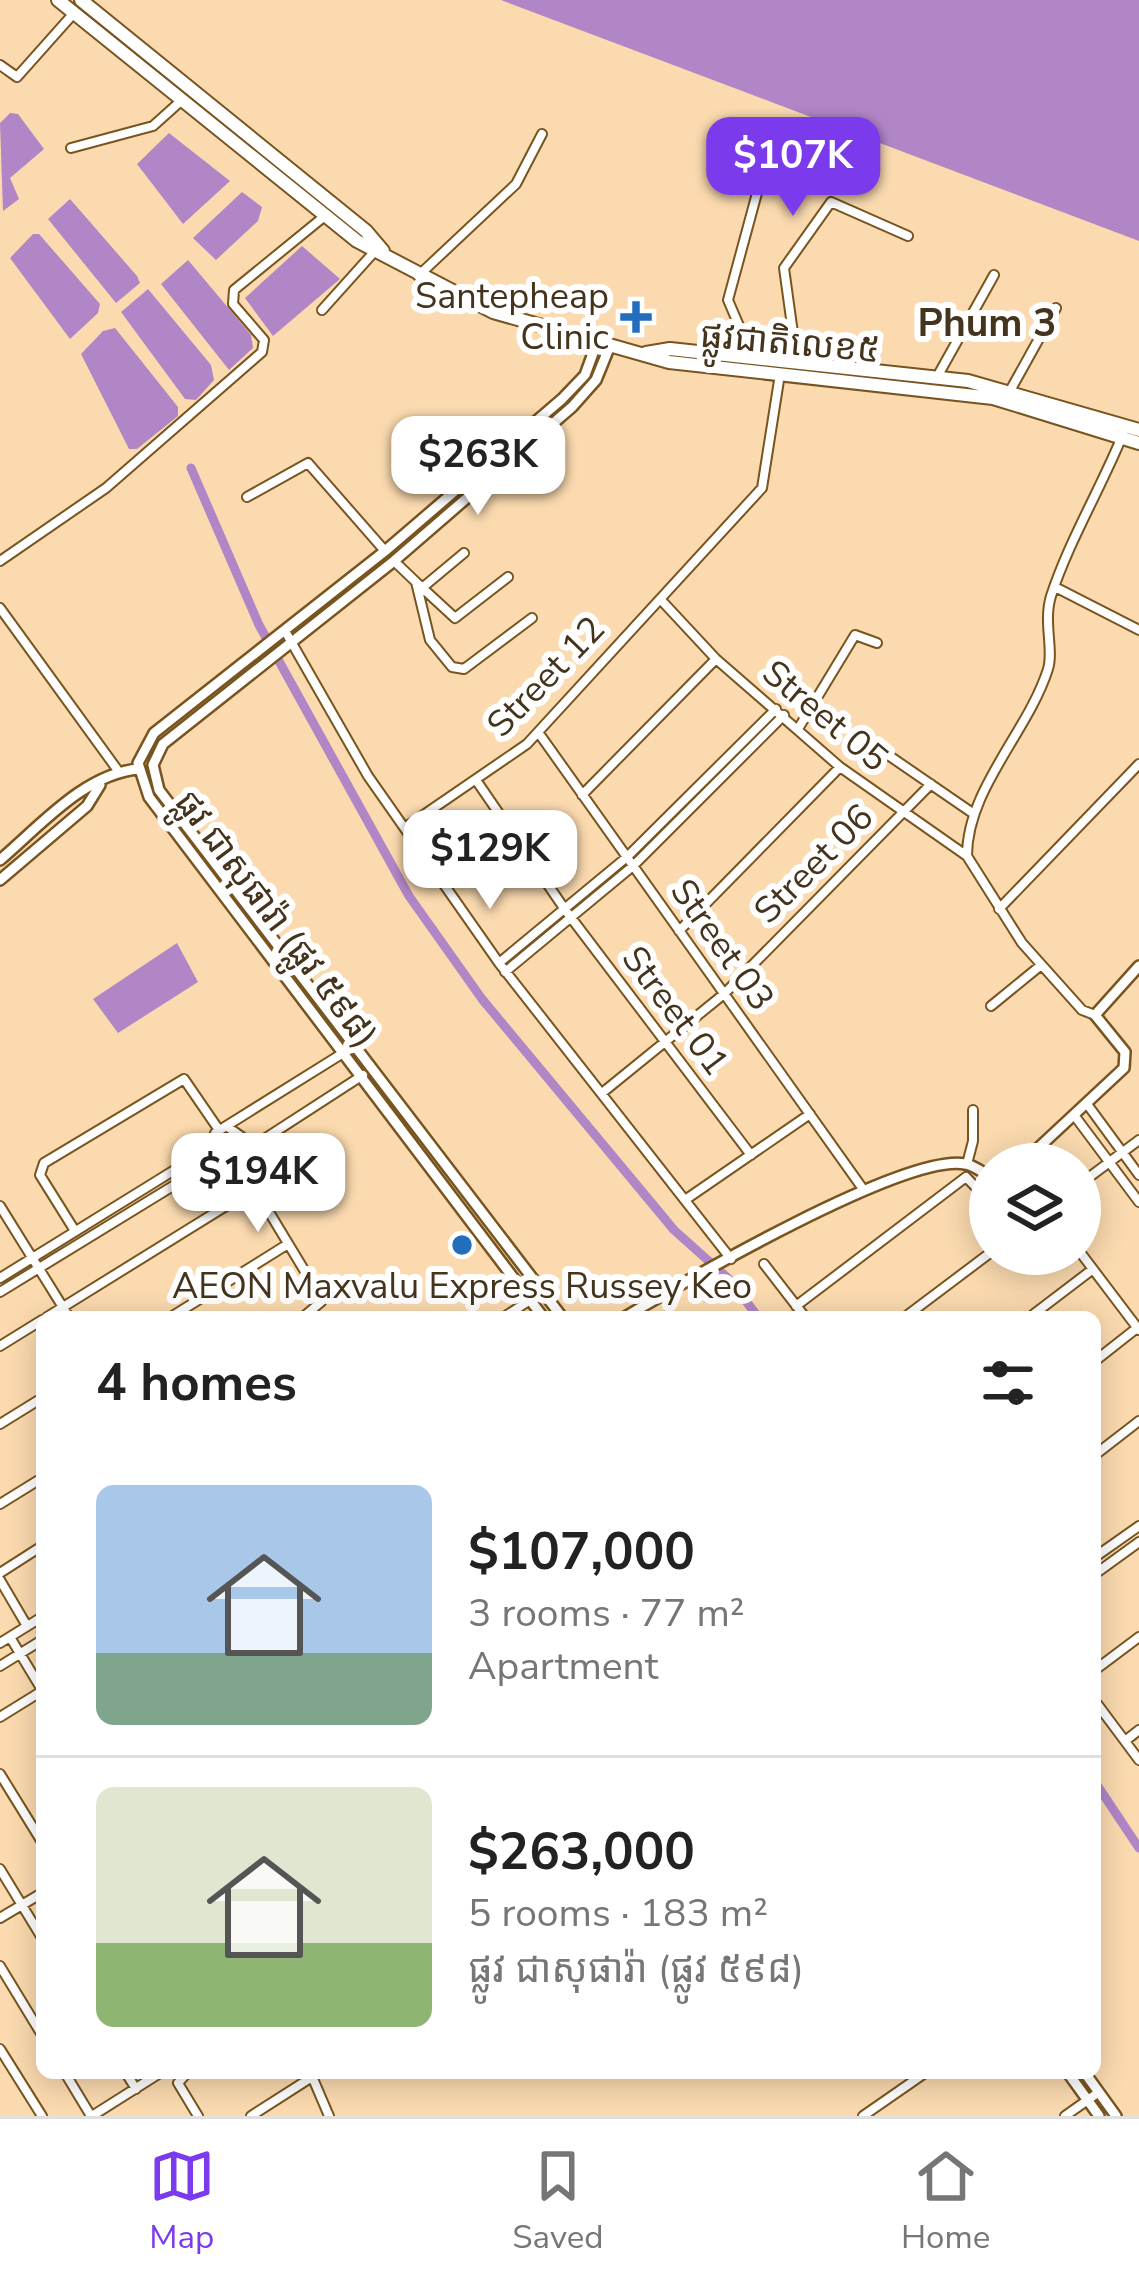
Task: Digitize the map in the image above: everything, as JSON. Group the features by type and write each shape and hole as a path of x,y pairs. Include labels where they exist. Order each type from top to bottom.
{"highway":[{"name":"ផ្លូវជាតិលេខ៥","path":"58,0 78,6 366,231 381,254"},
{"name":"ផ្លូវជាតិលេខ៥","path":"78,6 182,100 326,214 415,275 493,312 603,347 669,362 1011,389 1129,431 1139,443"},
{"name":"ផ្លូវជាតិលេខ៥","path":"645,353 670,349 937,377 1129,431"}],"main road":[{"name":"ផ្លូវ ជាសុផារ៉ា (ផ្លូវ ៥៩៨)","path":"552,1311 544,1291 159,790 152,770 163,744 266,662 286,638 526,430 584,375 603,347"},
{"name":"ផ្លូវ ជាសុផារ៉ា (ផ្លូវ ៥៩៨)","path":"547,1311 531,1300 144,791 138,769 148,739 258,652 286,638 394,561 588,391 603,347"},
{"path":"526,430 534,440"},
{"path":"0,860 77,794 119,772 152,770"},
{"path":"0,880 87,806 101,783"},
{"path":"1044,1143 1133,1058 1095,1015 1139,966"},
{"path":"386,1107 397,1099"},
{"path":"636,1311 863,1190 967,1164"},
{"path":"1072,2079 1099,2116"},
{"path":"1089,2079 1116,2116"}],"street":[{"path":"0,64 17,77 78,6"},
{"path":"71,148 152,126 182,100"},
{"path":"415,275 516,184 542,134"},
{"path":"753,357 728,300 760,182"},
{"path":"797,362 784,268 831,202 908,236"},
{"path":"0,561 106,488 262,352 264,340 233,304 234,290 326,214"},
{"path":"322,310 381,254"},
{"path":"937,377 994,275"},
{"path":"1011,389 1056,308"},
{"name":"Street 12","path":"406,827 538,732 762,488 780,372"},
{"path":"1095,1015 1082,1010 1040,966 967,856 974,814 1050,665 1044,629 1055,587 1129,431"},
{"path":"247,497 308,463 386,551"},
{"path":"419,585 464,554"},
{"path":"394,561 455,618 508,577"},
{"path":"419,585 430,640 437,655 458,669 532,618"},
{"path":"1055,587 1139,630"},
{"name":"Street 05","path":"662,601 716,659 840,767 901,815 967,856"},
{"path":"0,608 119,772"},
{"path":"798,729 855,634 878,643"},
{"path":"286,638 368,776 502,968 729,1260"},
{"path":"582,795 716,659"},
{"path":"502,968 630,862 780,712"},
{"name":"Street 03","path":"538,732 863,1190"},
{"path":"891,758 974,814"},
{"path":"999,909 1139,764"},
{"path":"679,931 840,767"},
{"name":"Street 01","path":"476,780 567,914 751,1155"},
{"name":"Street 06","path":"602,1094 724,994 931,784"},
{"path":"991,1006 1040,966"},
{"path":"0,1278 210,1148 224,1129 356,1045"},
{"path":"0,1292 217,1159 240,1156 374,1068"},
{"path":"76,1231 40,1175 44,1162 184,1079 224,1129 242,1137 240,1156 255,1188 321,1302 310,1311"},
{"path":"1087,1105 1139,1175"},
{"path":"967,1164 974,1141 973,1111"},
{"path":"685,1200 809,1114"},
{"path":"1074,1115 1139,1202"},
{"path":"1101,1168 1139,1140"},
{"path":"210,1148 217,1159"},
{"path":"796,1306 966,1177 969,1180"},
{"path":"56,1311 255,1188"},
{"path":"0,1206 65,1311"},
{"path":"181,1311 288,1244"},
{"path":"764,1264 800,1311"},
{"path":"913,1311 969,1269"},
{"path":"1038,1311 1085,1275"},
{"path":"1098,1275 1138,1329 1101,1356"},
{"path":"514,1311 544,1291"},
{"path":"0,1346 36,1323"},
{"path":"0,1424 36,1402"},
{"path":"1101,1450 1139,1421"},
{"path":"0,1504 36,1482"},
{"path":"1101,1553 1139,1526"},
{"path":"1101,1570 1139,1542"},
{"path":"1113,1544 1121,1555"},
{"path":"27,1626 0,1576 36,1550"},
{"path":"0,1643 36,1620"},
{"path":"10,1636 36,1684"},
{"path":"1101,1666 1139,1637"},
{"path":"0,1666 36,1644"},
{"path":"0,1718 36,1697"},
{"path":"1101,1709 1139,1760"},
{"path":"1125,1741 1139,1730"},
{"path":"0,1774 36,1832"},
{"path":"0,1869 36,1927"},
{"path":"0,1918 36,1897"},
{"path":"0,1966 36,2025"},
{"path":"0,2049 42,2116"},
{"path":"69,2079 92,2116 151,2079"},
{"path":"130,2079 136,2089"},
{"path":"183,2079 180,2089 198,2116"},
{"path":"251,2116 305,2079"},
{"path":"312,2079 325,2115"},
{"path":"862,2116 916,2079"},
{"path":"1065,2116 1099,2092"}],"shaded area":[{"path":"501,0 1139,0 1139,241"},
{"path":"10,113 18,114 44,149 10,178 19,199 3,211 0,123"},
{"path":"169,133 230,181 183,224 137,164"},
{"path":"242,192 262,207 258,221 216,260 193,238"},
{"path":"70,199 137,276 140,283 116,303 48,219"},
{"path":"33,234 39,234 100,304 98,313 70,339 10,258"},
{"path":"302,246 340,279 273,336 245,298"},
{"path":"188,260 251,335 253,348 229,370 161,284"},
{"path":"148,289 211,365 214,380 196,400 185,399 121,312"},
{"path":"115,328 178,407 178,416 137,449 129,449 81,354 103,331"},
{"path":"177,943 198,982 118,1033 93,999"}],"waterway":[{"path":"191,468 259,625 409,896 482,999 674,1230 730,1280 753,1311"},
{"path":"1101,1791 1139,1848"}],"place":[{"name":"Santepheap Clinic","path":"636,317"},
{"name":"AEON Maxvalu Express Russey Keo","path":"462,1245"}],"district":[{"name":"Phum 3","path":"987,323"}]}
